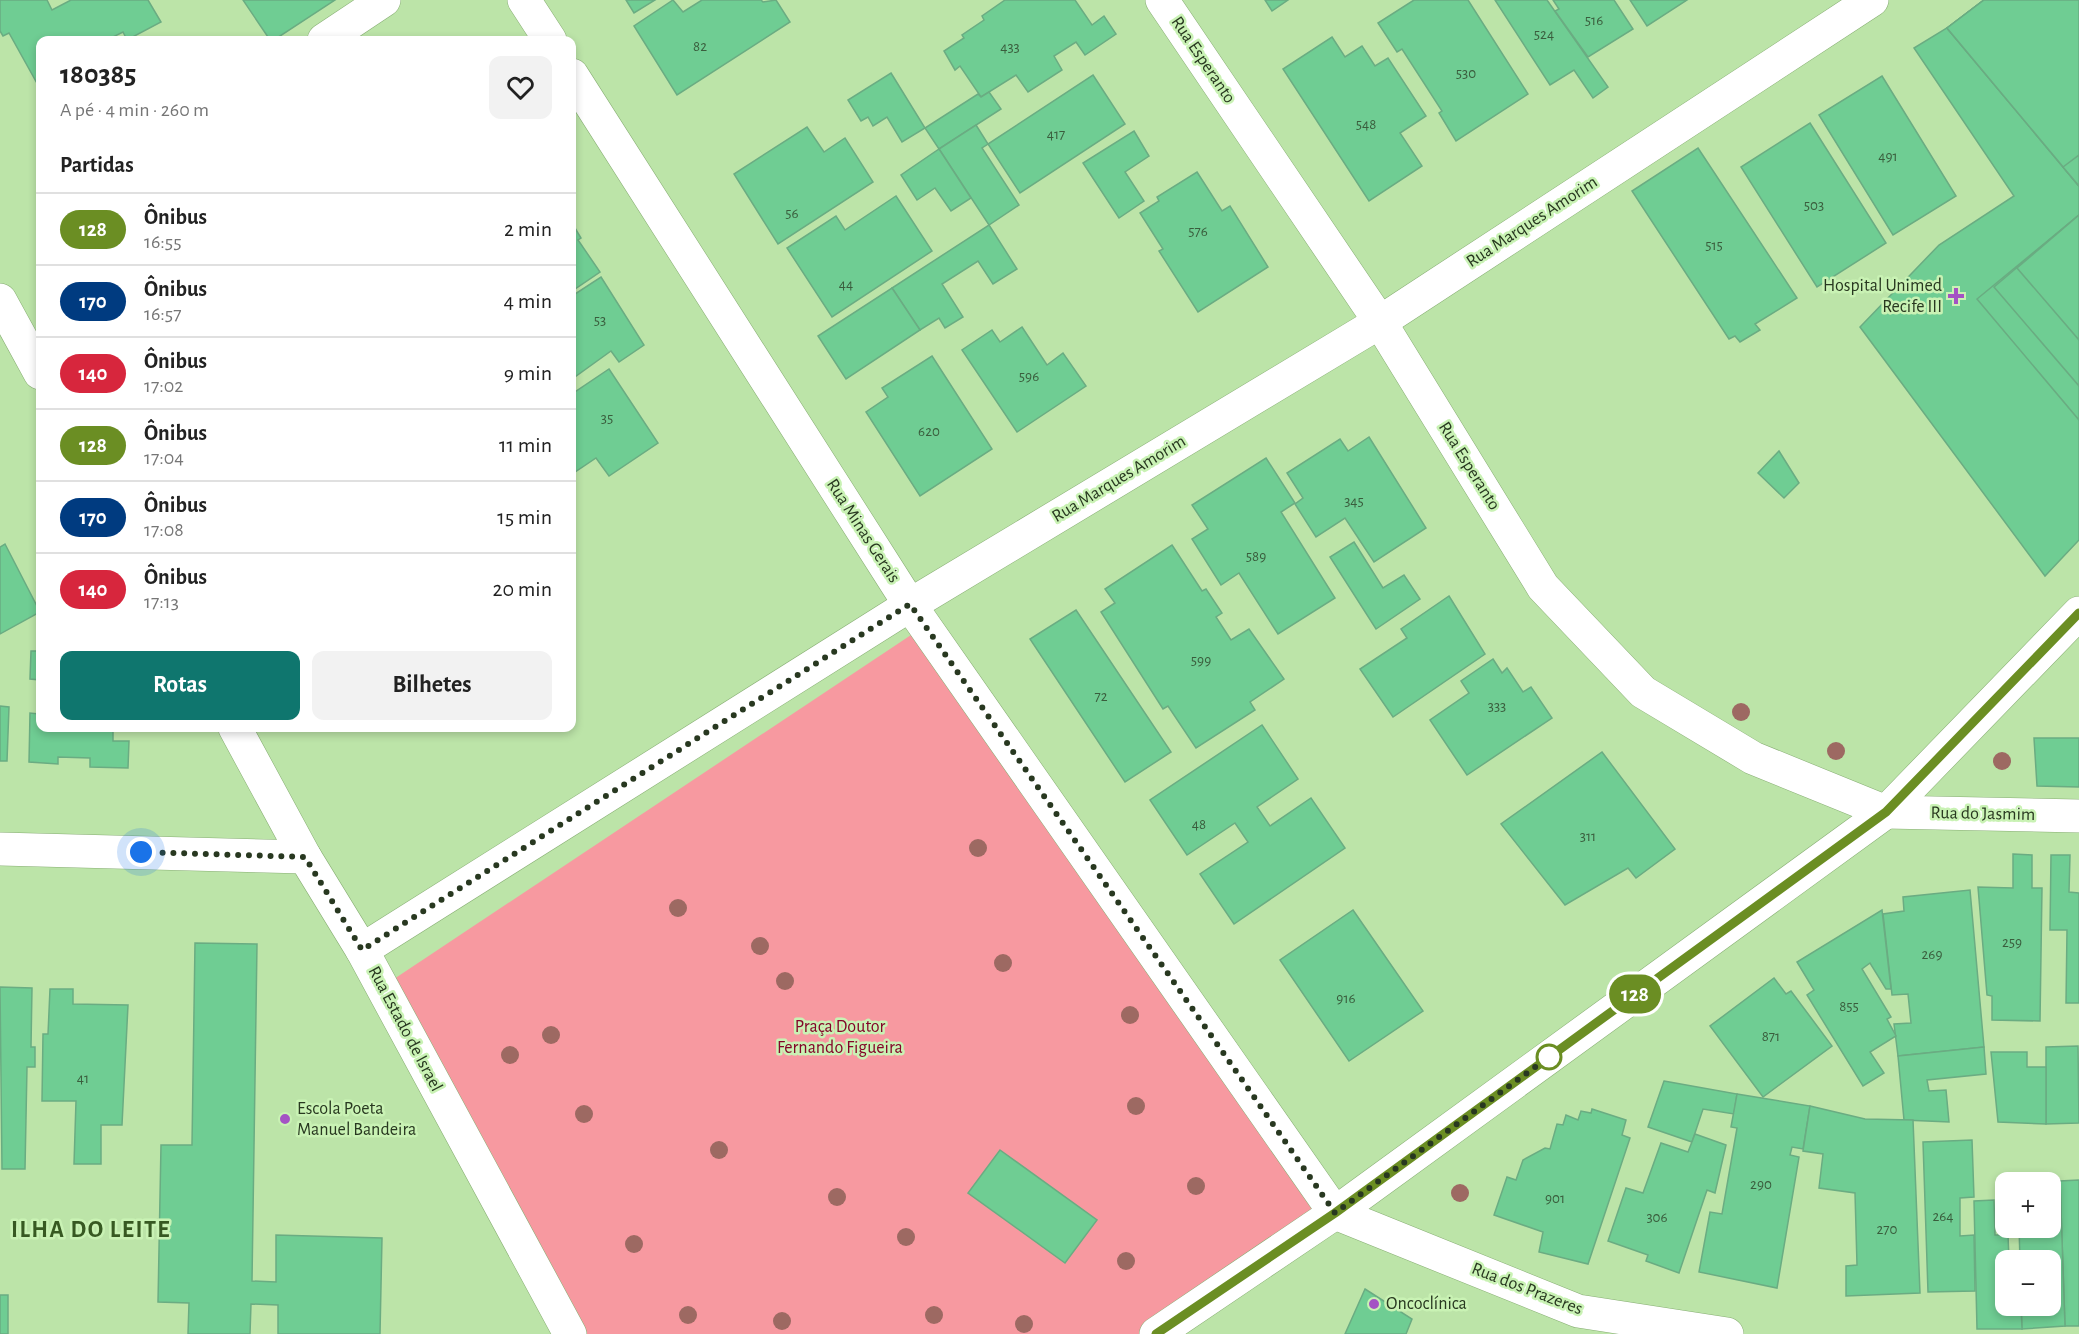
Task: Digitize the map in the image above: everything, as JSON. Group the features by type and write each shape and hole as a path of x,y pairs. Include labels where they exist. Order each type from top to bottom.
{"street":[{"path":"330,36 384,0"},
{"path":"524,0 547,36"},
{"name":"Rua Esperanto","path":"1162,0 1380,322 1543,587 1643,692 1753,758 1886,812"},
{"name":"Rua Marques Amorim","path":"362,950 910,604 1380,322 1872,0"},
{"name":"Rua Minas Gerais","path":"576,82 910,604 1335,1213"},
{"path":"0,300 36,367"},
{"path":"1156,1334 1335,1213 1886,812 2079,613"},
{"name":"Rua Estado de Israel","path":"237,732 305,857 362,950 570,1334"},
{"name":"Rua do Jasmim","path":"1886,812 2079,816"},
{"path":"0,849 305,857"},
{"name":"Rua dos Prazeres","path":"1335,1213 1578,1311 1727,1334"}],"green space":[{"name":"Praça Doutor Fernando Figueira","path":"920,629 1323,1209 1141,1334 582,1334 391,981"}],"building":[{"path":"0,0 47,0 52,10 71,0 148,0 161,22 135,36 125,36 123,32 115,36 36,36 36,81 9,33 3,36 0,31"},
{"path":"243,0 335,0 280,36 267,36"},
{"path":"626,0 655,0 634,13"},
{"path":"673,0 683,12 702,0 761,0 763,2 776,0 790,22 677,95 634,26"},
{"path":"1005,0 1075,0 1092,25 1104,16 1116,34 1085,55 1076,42 1054,56 1062,70 1028,92 1016,75 981,97 960,66 955,70 944,51 964,38 962,35 984,20 982,16"},
{"path":"1265,0 1288,0 1272,11"},
{"path":"1414,0 1468,0 1528,94 1456,141 1439,113 1442,111 1402,49 1397,52 1378,23"},
{"path":"1495,0 1547,0 1608,87 1593,98 1574,70 1550,85"},
{"path":"1553,0 1614,0 1633,29 1588,57 1555,11 1559,9"},
{"path":"1630,0 1687,0 1647,26"},
{"name":"Hospital Unimed Recife III","path":"1984,0 2079,0 2079,540 2045,576 1860,327 1939,245 2014,196 1914,48 1947,28"},
{"path":"1984,0 2079,0 2079,186 1947,28"},
{"path":"1984,0 2079,0 2079,186 1947,28"},
{"path":"1984,0 2079,0 2079,186 1947,28"},
{"path":"1332,37 1345,57 1362,46 1375,66 1388,58 1426,116 1400,133 1422,166 1369,201 1283,69"},
{"path":"891,73 925,128 902,142 887,117 873,126 868,117 861,121 848,100"},
{"path":"1093,75 1125,124 1020,193 988,144"},
{"path":"1882,76 1956,196 1893,235 1819,115"},
{"path":"989,92 1001,109 939,149 925,128 978,94 981,97"},
{"path":"1810,123 1886,243 1817,287 1741,167"},
{"path":"976,125 988,144 982,148 1019,205 989,225 939,149"},
{"path":"807,127 824,152 845,138 873,182 778,244 734,174"},
{"path":"1134,131 1149,156 1125,172 1144,201 1119,218 1083,163"},
{"path":"1698,148 1797,298 1755,324 1760,330 1740,342 1735,336 1729,339 1632,191"},
{"path":"939,149 971,198 951,211 935,188 917,200 901,175"},
{"path":"2079,155 2079,186 2063,167"},
{"path":"1197,172 1222,211 1230,206 1268,267 1198,312 1159,251 1163,249 1140,213 1159,201 1157,197"},
{"path":"896,196 932,251 832,317 787,248 836,216 845,230"},
{"path":"2079,215 2079,420 1977,299"},
{"path":"2079,215 2079,386 1994,287"},
{"path":"2079,215 2079,340 2017,268"},
{"path":"989,225 1017,269 993,284 978,261 942,284 963,317 945,328 939,318 920,330 892,288"},
{"path":"576,230 581,238 578,240 600,272 576,288"},
{"path":"601,277 644,345 619,362 611,351 576,376 576,293"},
{"path":"892,288 920,330 846,379 818,336"},
{"path":"1022,327 1047,365 1063,353 1086,386 1017,432 962,350 992,330 1000,342"},
{"path":"932,356 992,449 920,496 866,412 888,397 882,388"},
{"path":"609,369 658,443 609,476 596,458 576,471 576,391"},
{"path":"1369,437 1426,528 1374,562 1345,518 1316,537 1295,504 1303,498 1287,473 1340,439 1348,451"},
{"path":"1779,451 1799,483 1784,498 1758,473"},
{"path":"1266,458 1295,503 1281,512 1335,598 1278,634 1239,573 1221,585 1192,539 1208,529 1192,505"},
{"path":"1354,542 1383,588 1404,575 1420,599 1376,629 1330,557"},
{"path":"5,544 36,604 36,614 0,634 0,547"},
{"path":"1172,545 1202,591 1206,589 1222,613 1216,617 1231,640 1249,629 1284,679 1250,702 1255,710 1196,748 1168,706 1163,709 1101,612 1115,603 1105,589"},
{"path":"1449,596 1485,654 1393,717 1360,669 1407,638 1401,629"},
{"path":"1076,610 1171,752 1125,782 1030,639"},
{"path":"31,651 36,651 36,680 30,679"},
{"path":"1493,659 1502,673 1507,668 1523,692 1531,687 1552,718 1467,775 1430,720 1469,693 1461,681"},
{"path":"0,706 9,707 7,761 0,761"},
{"path":"30,713 36,714 36,732 113,732 113,741 129,741 128,768 90,767 90,758 58,757 58,764 29,762"},
{"path":"1262,725 1298,779 1257,807 1270,826 1311,798 1345,848 1234,924 1200,874 1248,842 1235,823 1187,855 1150,800"},
{"path":"2034,738 2079,738 2079,787 2037,786"},
{"path":"1602,752 1675,849 1636,878 1628,868 1565,905 1501,824"},
{"path":"2013,854 2032,855 2032,888 2042,888 2040,1021 1992,1020 1992,996 1987,995 1978,887 2013,888"},
{"path":"2051,855 2070,855 2069,892 2079,893 2079,1003 2066,1003 2067,930 2050,930"},
{"path":"1970,890 1984,1047 1898,1056 1894,1024 1911,1023 1908,994 1892,995 1883,914 1904,911 1903,897"},
{"path":"1353,910 1423,1011 1349,1061 1280,960"},
{"path":"1882,910 1891,989 1886,989 1870,963 1862,969 1891,1017 1887,1019 1896,1036 1870,1052 1884,1073 1863,1086 1807,995 1814,990 1797,962"},
{"path":"195,943 257,944 252,1281 276,1282 276,1235 382,1238 380,1334 278,1334 278,1305 251,1304 250,1334 188,1334 189,1303 158,1302 161,1145 192,1145"},
{"path":"1774,978 1786,994 1791,991 1832,1046 1763,1097 1710,1026"},
{"path":"0,987 32,988 31,1047 35,1047 35,1067 27,1067 25,1169 2,1169"},
{"path":"50,989 73,989 73,1004 128,1005 122,1125 101,1125 101,1164 74,1164 76,1101 42,1101 43,1034 48,1034"},
{"path":"2078,1046 2079,1123 2046,1124 2046,1047"},
{"path":"1984,1047 1986,1074 1927,1080 1929,1091 1946,1090 1949,1122 1904,1120 1898,1056"},
{"path":"1991,1052 2027,1052 2027,1067 2046,1067 2046,1124 1998,1122"},
{"path":"1664,1081 1737,1094 1734,1114 1703,1109 1692,1142 1648,1127"},
{"path":"1737,1094 1810,1106 1803,1149 1792,1147 1790,1155 1799,1157 1777,1288 1699,1272 1710,1212 1722,1214 1737,1128 1731,1127"},
{"path":"1810,1106 1865,1119 1913,1120 1920,1293 1846,1296 1846,1266 1857,1265 1855,1193 1819,1188 1823,1154 1803,1151"},
{"path":"1592,1109 1626,1120 1622,1135 1630,1138 1588,1264 1539,1252 1543,1232 1494,1215 1507,1177 1516,1180 1523,1160 1545,1148 1550,1149 1557,1124 1563,1125 1566,1115 1578,1120 1581,1111 1591,1113"},
{"path":"1695,1134 1726,1145 1715,1193 1707,1190 1679,1273 1646,1261 1648,1255 1608,1241 1626,1188 1643,1193 1661,1143 1688,1152"},
{"path":"1972,1140 1974,1197 1960,1198 1960,1236 1974,1235 1975,1291 1928,1292 1923,1142"},
{"path":"1000,1150 1097,1220 1065,1263 968,1193"},
{"path":"2079,1180 2079,1326 2065,1326 2061,1181"},
{"path":"1994,1200 1995,1238 2008,1238 2009,1250 1995,1250 1995,1316 2021,1316 2022,1329 1977,1329 1974,1201"},
{"path":"2061,1210 2065,1326 2022,1329 2021,1316 2061,1316 2061,1250 2020,1250 2019,1238 2061,1238"},
{"name":"Oncoclínica","path":"1365,1289 1412,1319 1406,1334 1345,1334"},
{"path":"0,1295 8,1295 8,1334 0,1334"}],"bus line":[{"name":"128","path":"1156,1334 1335,1213 1886,812 2079,613"}],"place":[{"name":"Hospital Unimed Recife III","path":"1956,296"},
{"name":"Escola Poeta Manuel Bandeira","path":"285,1119"},
{"name":"Oncoclínica","path":"1374,1304"}],"district":[{"name":"ILHA DO LEITE","path":"91,1230"}],"route":[{"path":"141,852 305,857 362,950 910,604 1335,1213 1549,1057"}]}
